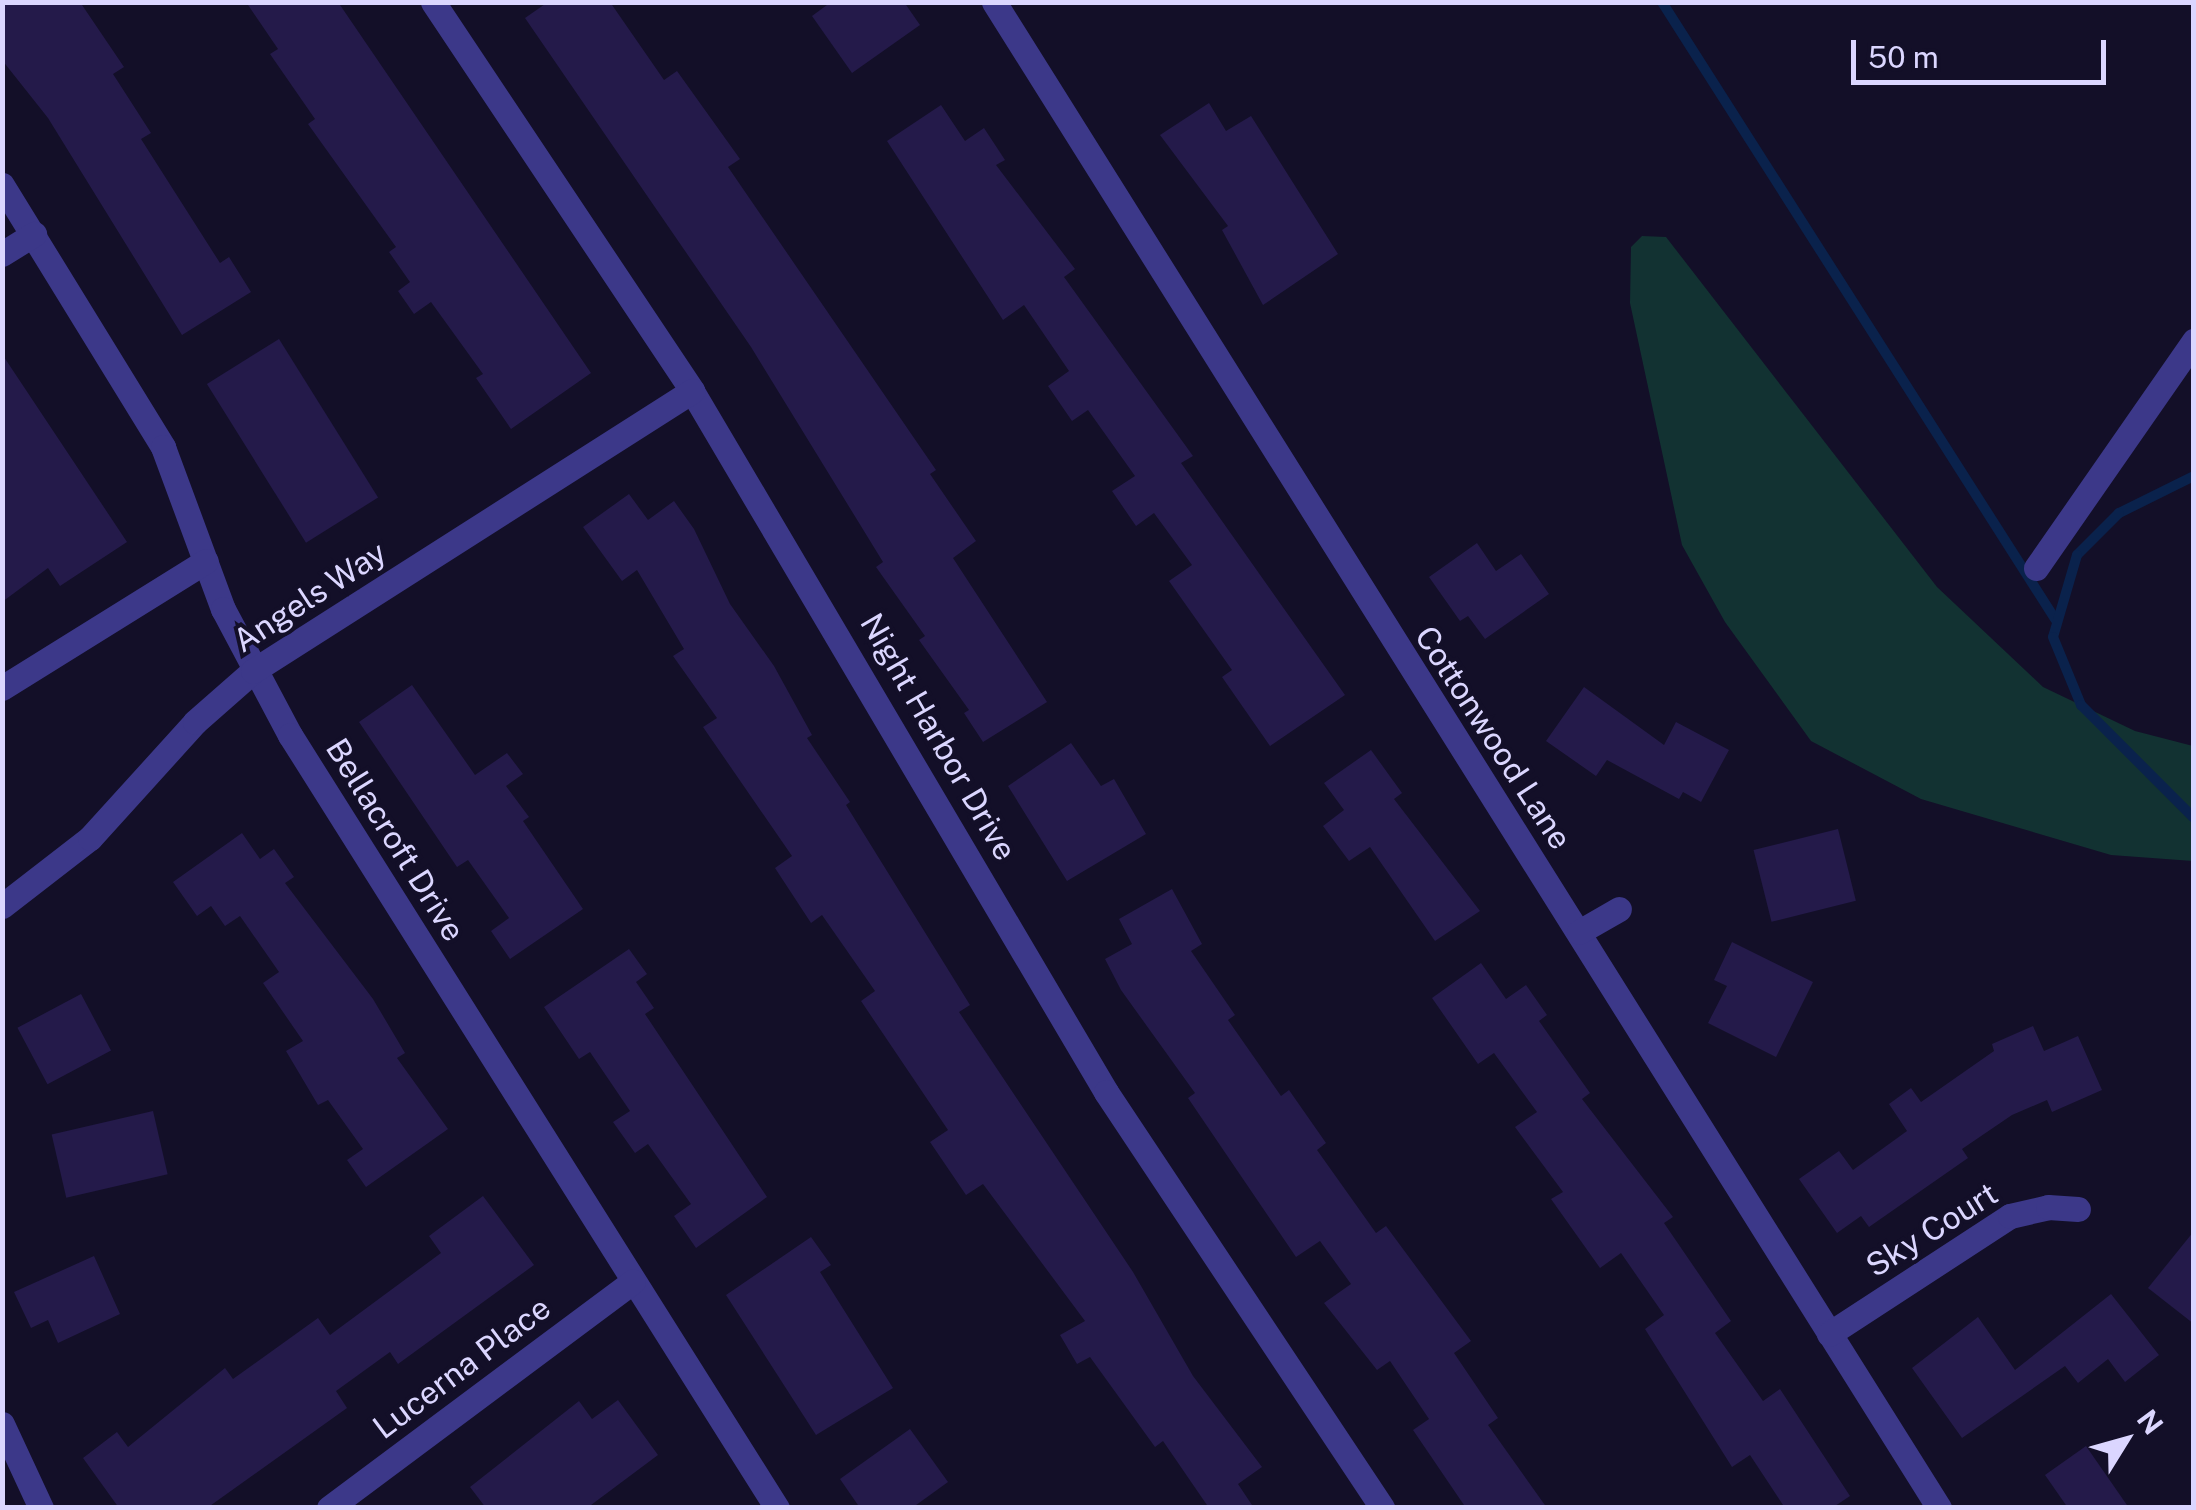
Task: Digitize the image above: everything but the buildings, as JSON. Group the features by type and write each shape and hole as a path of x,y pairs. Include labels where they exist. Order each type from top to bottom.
{"street":[{"name":"Night Harbor Drive","path":"433,2 692,391 1106,1092 1382,1508"},
{"name":"Cottonwood Lane","path":"994,2 1939,1508"},
{"name":"Bellacroft Drive","path":"2,184 147,416 254,671 777,1508"},
{"path":"2,254 34,234"},
{"path":"2036,568 2194,341"},
{"name":"Angels Way","path":"2,906 90,838 195,722 254,671 692,391"},
{"path":"2,688 206,561"},
{"path":"1579,932 1620,910"},
{"name":"Sky Court","path":"1829,1334 2010,1216 2048,1207 2078,1209"},
{"name":"Lucerna Place","path":"329,1508 633,1281"},
{"path":"2,1424 41,1508"}],"green space":[{"path":"1642,236 1666,237 1937,587 2043,687 2135,731 2193,746 2193,861 2111,855 1921,799 1811,741 1725,622 1682,545 1630,303 1631,247"}],"waterway":[{"path":"1662,2 2055,619"},
{"path":"2194,476 2119,513 2077,555 2053,637 2081,705 2194,818"}]}
